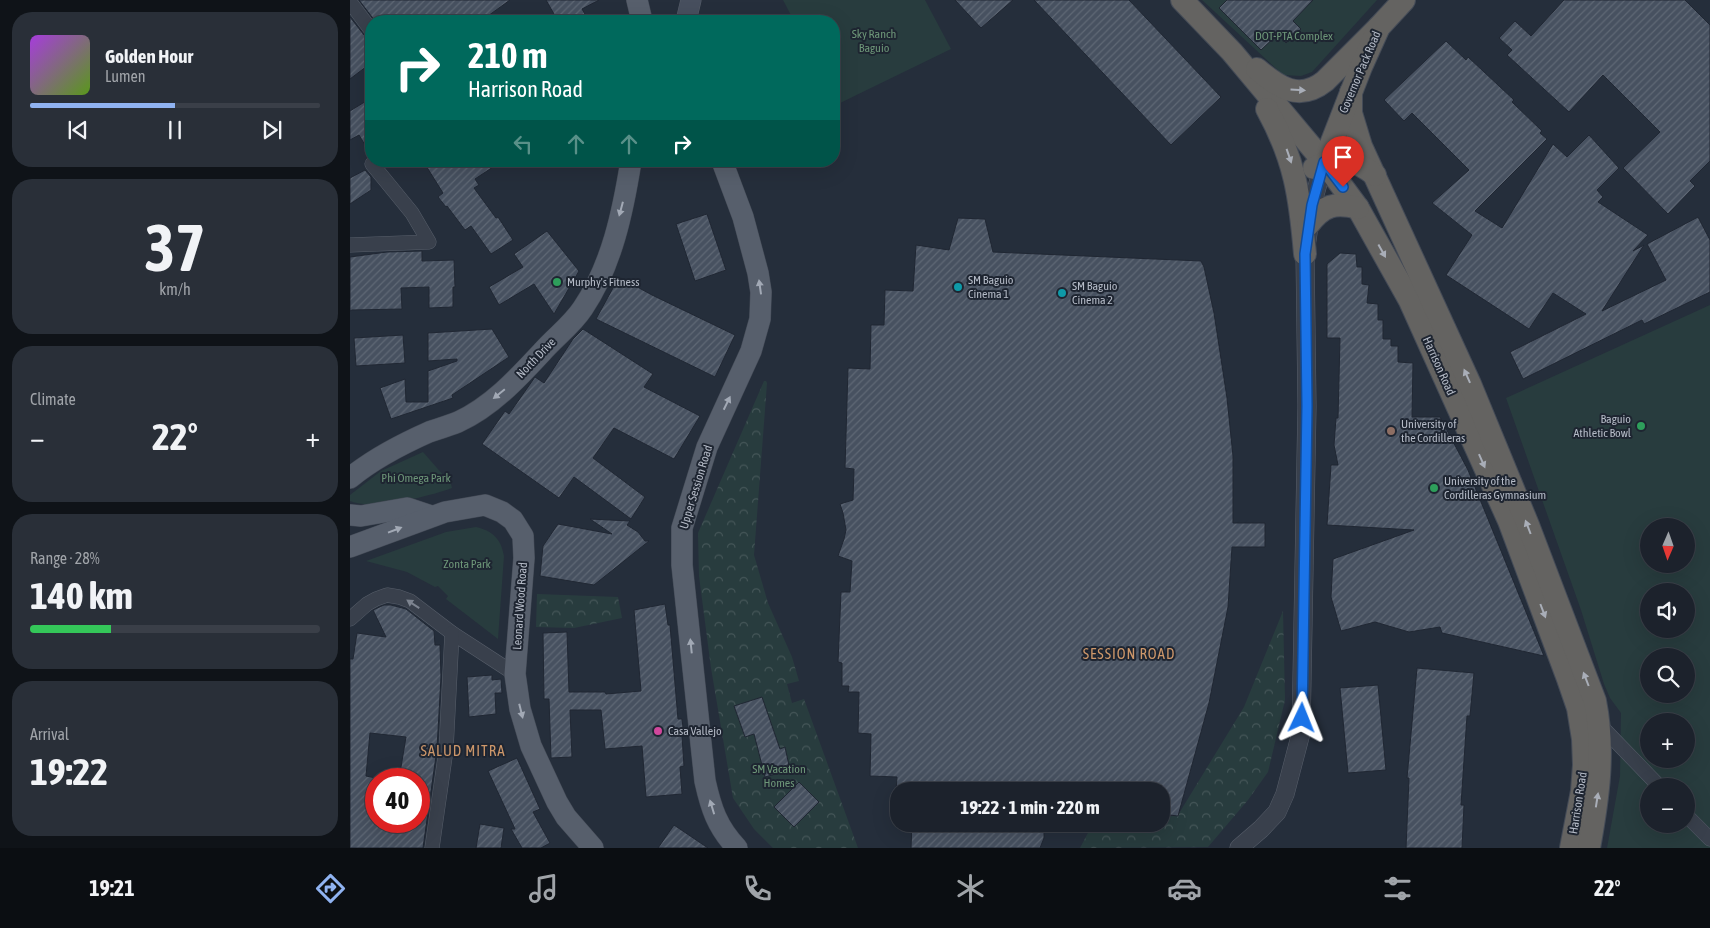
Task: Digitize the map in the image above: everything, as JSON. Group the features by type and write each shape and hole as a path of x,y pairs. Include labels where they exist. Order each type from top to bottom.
{"highway":[{"name":"Harrison Road","path":"1182,0 1232,53 1324,162 1358,208 1410,301 1508,521 1578,708 1583,739 1584,765 1582,790 1571,848"},
{"name":"Governor Pack Road","path":"1324,162 1379,27 1404,0"},
{"path":"1203,22 1270,80 1284,88 1300,91 1316,88 1325,81 1379,27"},
{"path":"1232,53 1258,93 1276,125 1287,150 1297,184 1305,254"},
{"name":"Harrison Road","path":"1351,92 1351,113 1354,127 1478,402 1528,525 1595,701 1600,725 1601,758 1599,788 1588,848"},
{"path":"1297,184 1314,168 1324,162 1348,160 1358,163 1375,175"},
{"path":"1308,225 1320,212 1335,205 1358,208"}],"main road":[{"path":"675,0 679,15"},
{"path":"687,15 691,0"},
{"name":"North Drive","path":"350,478 375,460 428,433 458,422 480,408 508,386 571,323 592,294 608,262 627,187 630,167"},
{"name":"Upper Session Road","path":"724,167 747,233 758,273 762,306 757,335 707,447 685,515 682,528 682,565 705,781 714,814 724,835 737,848"},
{"name":"Leonard Wood Road","path":"350,547 431,516 485,505 502,512 513,520 522,536 524,558 515,674 520,709 538,764 566,817 588,846"},
{"path":"350,515 361,516 407,508 431,516"}],"street":[{"path":"350,2 365,22"},
{"name":"Governor Pack Road","path":"1239,848 1277,812 1285,794 1301,733 1307,406 1305,254 1308,225 1324,162"},
{"path":"350,245 430,242 412,213 374,167"},
{"path":"350,619 367,604 387,595 410,601 452,633 515,674"},
{"path":"432,848 446,750 452,633"},
{"path":"1600,725 1651,778"},
{"path":"1695,824 1710,839"}],"green space":[{"name":"Sky Ranch Baguio","path":"783,0 925,0 951,49 840,103 840,15 791,15"},
{"name":"DOT-PTA Complex","path":"1202,0 1377,0 1312,72 1301,76 1283,75"},
{"path":"1710,305 1710,848 1607,848 1620,776 1621,713 1610,698 1604,684 1581,610 1506,398"},
{"name":"SM Vacation Homes","path":"764,381 767,383 754,555 768,603 792,657 799,681 787,684 792,703 804,699 858,848 773,848 754,829 733,798 711,668 699,576 698,533"},
{"name":"Phi Omega Park","path":"423,452 451,484 452,488 430,495 386,503 360,504 350,501 350,495 381,471"},
{"name":"Zonta Park","path":"476,527 492,533 501,545 504,556 498,639 446,599 448,596 438,586 435,587 407,572 366,561 446,532"},
{"path":"537,594 618,597 622,618 574,628 536,627"},
{"path":"1283,611 1285,700 1268,772 1248,800 1208,847 1080,848 1088,832 1170,832 1170,816 1178,815 1244,707"}],"building":[{"path":"359,0 510,0 489,15 370,15"},
{"path":"546,0 599,0 582,9 586,15 555,15"},
{"path":"955,0 1013,0 981,28"},
{"path":"1034,0 1129,0 1221,97 1171,145"},
{"path":"1227,0 1313,0 1293,21 1301,29 1286,43 1278,34 1261,50 1219,8"},
{"path":"1564,0 1685,0 1710,25 1710,161 1690,181 1695,186 1668,214 1623,168 1660,132 1603,75 1569,112 1507,55 1512,50 1499,38 1515,21 1531,36"},
{"path":"350,17 365,36 365,68 350,79"},
{"path":"1446,41 1466,60 1468,57 1514,100 1512,102 1542,131 1540,133 1547,139 1475,211 1502,228 1553,144 1567,157 1589,135 1619,168 1597,190 1603,197 1598,202 1648,235 1633,251 1644,245 1602,311 1666,280 1647,244 1698,217 1710,240 1710,292 1644,324 1642,320 1523,379 1510,352 1586,314 1553,293 1529,329 1446,275 1472,235 1432,203 1469,170 1412,113 1404,121 1384,100"},
{"path":"365,102 365,145 359,135 350,140 350,111"},
{"path":"427,167 493,167 475,179 479,185 474,188 496,218 498,217 513,240 491,254 471,226 465,230 438,197 443,193"},
{"path":"365,170 371,177 371,190 350,204 350,178"},
{"path":"707,214 726,270 695,281 676,224"},
{"path":"958,218 985,219 993,252 1201,261 1204,267 1214,313 1227,398 1233,456 1233,523 1265,523 1265,547 1232,547 1228,607 1209,703 1178,816 1170,815 1170,782 897,782 897,777 870,776 871,734 858,733 859,692 848,692 849,686 842,686 842,663 838,662 841,592 850,592 852,561 838,556 846,530 840,504 853,500 854,469 845,468 848,368 870,369 871,325 884,325 885,290 913,291 916,245 949,250"},
{"path":"547,231 579,271 554,314 534,284 499,305 489,287 523,267 514,254"},
{"path":"422,251 422,261 454,260 455,287 453,287 453,307 429,308 429,287 401,288 402,309 350,311 350,257 387,252"},
{"name":"University of the Cordilleras","path":"1340,253 1356,254 1357,267 1362,267 1362,284 1369,285 1367,303 1378,304 1378,320 1383,320 1383,339 1391,339 1391,346 1398,346 1398,362 1413,363 1412,417 1440,417 1468,470 1544,656 1442,633 1440,627 1409,632 1375,622 1341,631 1331,597 1333,559 1414,530 1327,525 1331,465 1338,465 1334,445 1336,418 1338,418 1340,338 1327,338 1327,264"},
{"path":"619,277 735,335 715,377 596,319"},
{"path":"492,329 509,357 452,395 453,398 391,419 380,388 405,379 406,402 428,402 428,371 457,361 457,359 428,361 428,333"},
{"path":"583,329 653,374 644,387 700,416 674,459 614,428 593,458 645,497 631,519 574,477 559,498 482,444 505,411 509,414 535,377 544,383 573,339"},
{"path":"403,335 405,363 356,366 354,338"},
{"path":"590,519 630,521 627,525 638,532 645,541 649,541 594,585 540,576 543,546 558,524 612,534"},
{"name":"Casa Vallejo","path":"665,604 668,625 670,625 678,719 682,719 684,736 682,736 684,766 680,767 682,794 646,797 642,746 605,749 601,710 570,710 572,757 551,758 549,699 544,699 543,633 567,632 569,692 605,692 606,694 641,691 634,610"},
{"path":"384,605 406,609 434,631 435,645 440,645 441,677 437,749 430,798 430,768 401,768 406,737 370,733 367,768 365,768 365,833 425,833 423,848 350,848 350,659 353,659 357,633 386,637 373,610"},
{"path":"1417,668 1474,673 1470,716 1467,716 1461,805 1464,805 1462,848 1406,848 1409,778 1407,778"},
{"path":"492,675 492,680 501,679 502,693 495,693 496,714 469,717 467,677"},
{"path":"1378,685 1386,770 1348,773 1340,688"},
{"path":"762,697 780,749 785,747 790,770 765,777 754,734 745,737 734,706"},
{"path":"517,758 540,809 533,812 550,843 541,848 522,848 511,829 515,829 488,771"},
{"path":"799,782 819,802 794,827 774,807"},
{"path":"480,824 504,828 501,848 476,848"},
{"path":"674,825 708,848 658,848"},
{"path":"912,832 1044,832 1040,848 911,848"}],"place":[{"name":"Murphy's Fitness","path":"557,282"},
{"name":"SM Baguio Cinema 1","path":"958,287"},
{"name":"SM Baguio Cinema 2","path":"1062,293"},
{"name":"Baguio Athletic Bowl","path":"1641,426"},
{"name":"University of the Cordilleras","path":"1391,431"},
{"name":"University of the Cordilleras Gymnasium","path":"1434,488"},
{"name":"Casa Vallejo","path":"658,731"}],"district":[{"name":"SESSION ROAD","path":"1129,654"},
{"name":"SALUD MITRA","path":"463,751"}],"route":[{"path":"1302,718 1307,406 1305,254 1312,205 1324,162 1343,187"}]}
